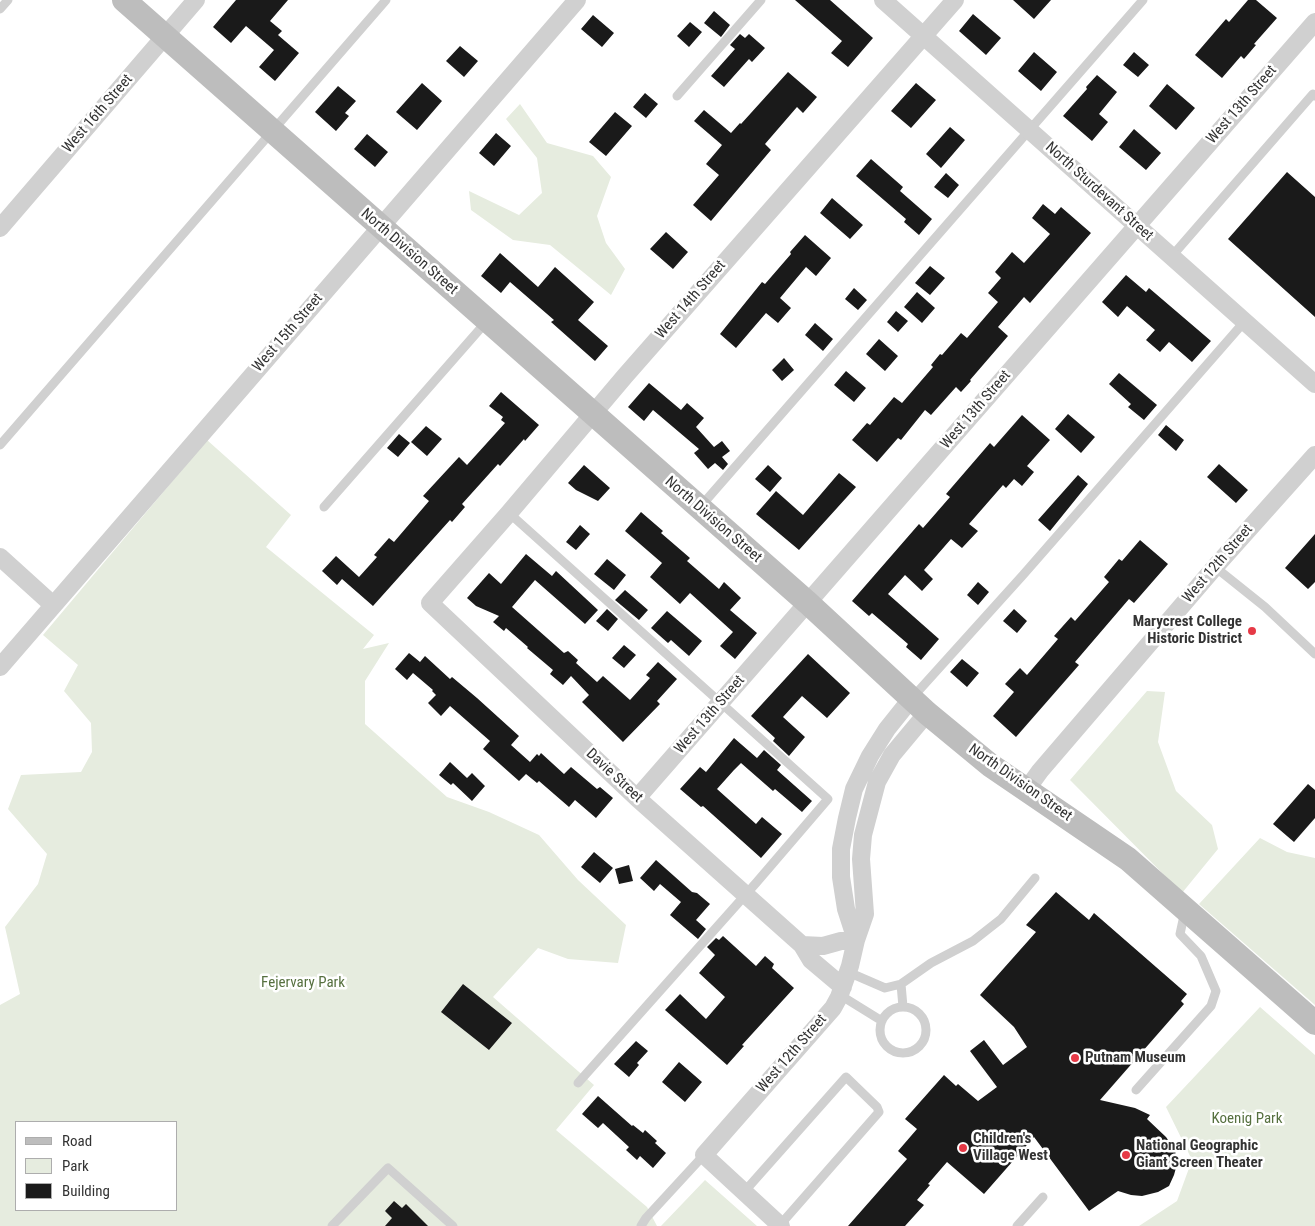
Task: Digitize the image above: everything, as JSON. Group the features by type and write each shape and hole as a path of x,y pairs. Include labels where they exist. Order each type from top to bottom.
{"main road":[{"name":"North Division Street","path":"124,0 808,603 919,706 977,754 1128,859 1315,1023"}],"street":[{"name":"West 16th Street","path":"0,228 196,0"},
{"name":"West 15th Street","path":"0,667 577,0"},
{"name":"North Sturdevant Street","path":"883,0 1315,384"},
{"name":"West 14th Street","path":"430,603 509,513 631,368 955,0"},
{"name":"West 13th Street","path":"637,798 1315,22"},
{"name":"West 12th Street","path":"1027,790 1040,771 1215,567 1315,455"},
{"path":"0,557 53,605"},
{"name":"Davie Street","path":"430,603 637,798 802,945 811,960 844,985"},
{"name":"West 12th Street","path":"704,1155 833,1008 844,985 865,914 861,859 862,835 877,782 919,706"},
{"path":"802,945 823,946 841,941 856,940"},
{"path":"704,1155 780,1225"}],"lane":[{"path":"0,9 8,0"},
{"path":"0,445 386,0"},
{"path":"677,96 761,0"},
{"path":"700,508 1143,0"},
{"path":"1172,256 1313,94 1315,96"},
{"path":"324,506 487,321"},
{"path":"919,706 1023,575 1245,321"},
{"path":"509,513 828,799 578,1083"},
{"path":"1215,567 1265,607 1315,654"},
{"path":"844,985 885,988 900,984 931,963 973,941 1001,919 1036,878"},
{"path":"1136,1090 1211,1006 1216,991 1201,956 1180,934 1186,908"},
{"path":"900,984 903,1007"},
{"path":"844,985 882,1021"},
{"path":"903,1007 913,1009 924,1020 925,1035 917,1048 903,1053 889,1048 881,1036 880,1028 882,1021 892,1010 903,1007"},
{"path":"744,1192 846,1077 877,1107 879,1112 780,1225"},
{"path":"641,1226 646,1218 704,1155"},
{"path":"332,1226 388,1168 454,1226"},
{"path":"1017,1226 1043,1197"}],"green space":[{"path":"520,104 547,143 593,156 611,177 597,216 606,243 625,269 611,295 550,245 513,240 471,210 469,191 519,215 542,193 537,158 506,119"},
{"name":"Fejervary Park","path":"207,440 291,515 266,547 374,635 363,649 389,643 365,681 365,724 447,797 489,812 539,835 578,880 626,925 618,963 568,959 538,948 493,997 594,1085 556,1130 647,1207 657,1226 0,1226 0,1005 20,994 5,927 38,884 47,854 8,809 21,775 81,772 92,752 91,723 64,691 78,665 43,635"},
{"path":"1147,691 1165,692 1158,742 1176,791 1212,825 1218,849 1182,893 1070,780"},
{"path":"1260,838 1287,852 1315,858 1315,1005 1199,904"},
{"name":"Koenig Park","path":"1260,1007 1315,1055 1315,1226 1139,1226 1177,1201 1192,1160 1166,1107"},
{"path":"705,1180 757,1226 661,1226"}],"building":[{"path":"236,0 288,0 270,21 282,31 278,35 299,53 275,81 259,67 274,50 246,26 231,43 213,27"},
{"path":"795,0 830,0 873,38 848,67 831,53 842,41"},
{"path":"1013,0 1051,0 1034,19"},
{"path":"1248,0 1256,0 1277,18 1254,44 1256,45 1244,59 1241,56 1222,78 1195,55 1226,19 1229,22"},
{"path":"714,11 730,25 721,37 704,23"},
{"path":"973,14 1001,38 986,55 959,31"},
{"path":"593,15 614,33 602,47 581,29"},
{"path":"690,22 702,32 689,47 677,36"},
{"path":"740,34 745,38 749,34 765,48 752,62 749,59 724,87 711,76 735,49 730,45"},
{"path":"460,46 478,61 464,77 446,61"},
{"path":"1034,52 1057,72 1041,91 1018,71"},
{"path":"1134,52 1149,65 1138,77 1123,65"},
{"path":"788,72 817,97 803,113 797,107 765,144 771,150 711,221 693,205 719,175 706,164 722,145 694,121 704,110 731,133"},
{"path":"1097,75 1117,92 1099,114 1108,122 1092,141 1063,116"},
{"path":"422,83 442,101 417,130 396,112"},
{"path":"916,83 936,100 911,128 891,111"},
{"path":"1167,84 1195,108 1176,130 1149,106"},
{"path":"338,86 356,101 345,113 349,116 336,131 315,112"},
{"path":"645,93 658,104 646,118 633,107"},
{"path":"615,112 632,126 606,156 589,142"},
{"path":"950,127 965,140 941,168 926,154"},
{"path":"1134,129 1161,153 1146,170 1119,147"},
{"path":"496,133 511,146 494,166 479,153"},
{"path":"367,134 388,152 375,167 354,149"},
{"path":"871,159 903,187 900,191 932,219 919,235 904,222 906,219 856,176"},
{"path":"1287,172 1315,197 1315,317 1228,239"},
{"path":"946,173 959,185 948,198 934,187"},
{"path":"832,198 863,225 850,239 820,213"},
{"path":"1043,204 1055,214 1061,207 1091,233 1030,303 1024,297 998,327 1008,336 961,392 956,387 931,415 925,410 901,440 898,438 877,462 852,440 867,423 870,425 894,397 902,403 933,367 931,365 940,354 942,355 961,333 967,338 998,302 988,293 1001,278 995,272 1012,252 1024,263 1050,234 1032,218"},
{"path":"666,232 688,252 673,269 650,249"},
{"path":"805,235 831,258 816,276 806,267 780,298 791,308 778,323 766,313 736,348 720,334 762,282 765,284"},
{"path":"500,253 538,287 555,267 594,302 578,320 608,346 595,361 551,322 554,320 510,282 501,293 481,276"},
{"path":"930,266 945,278 930,295 915,283"},
{"path":"1126,275 1146,292 1149,288 1211,341 1192,362 1169,342 1160,352 1146,340 1155,330 1127,306 1118,317 1102,302"},
{"path":"854,288 867,300 858,310 845,299"},
{"path":"917,292 935,308 922,323 904,307"},
{"path":"896,311 908,321 898,332 887,322"},
{"path":"815,323 833,339 823,351 805,335"},
{"path":"879,339 898,356 885,371 866,354"},
{"path":"784,358 794,370 782,381 772,370"},
{"path":"846,371 866,388 854,402 834,385"},
{"path":"1119,373 1157,405 1144,420 1128,407 1131,404 1109,384"},
{"path":"649,383 681,410 687,403 704,418 696,427 714,447 722,441 730,451 722,457 728,464 723,470 715,463 708,469 694,453 699,449 653,410 644,421 628,407"},
{"path":"501,392 539,425 500,466 498,464 462,504 465,507 452,522 450,520 373,606 342,579 337,585 322,571 336,556 359,577 377,557 374,555 389,538 394,542 429,501 423,496 459,457 467,465 505,423 501,420 503,417 489,406"},
{"path":"1068,414 1095,437 1081,453 1055,429"},
{"path":"1022,415 1050,440 1027,466 1034,472 1022,486 1014,479 1006,488 1003,485 969,524 978,531 962,548 951,539 924,570 933,579 922,591 905,575 888,594 939,639 921,660 906,647 908,644 872,613 869,616 852,601 919,524 923,528 950,497 946,494 990,443 994,447"},
{"path":"1166,425 1184,440 1176,451 1158,435"},
{"path":"426,426 442,439 427,456 411,442"},
{"path":"399,434 410,443 398,457 387,448"},
{"path":"1219,464 1248,490 1236,503 1207,477"},
{"path":"584,465 610,488 598,501 576,490 568,483"},
{"path":"768,465 782,478 770,492 755,479"},
{"path":"839,473 856,487 799,550 756,514 776,491 803,515"},
{"path":"1078,475 1088,484 1050,531 1038,520"},
{"path":"641,512 663,531 661,533 690,558 687,561 719,589 724,582 741,598 730,610 757,633 735,659 720,646 733,632 690,593 680,604 650,577 662,563 625,531"},
{"path":"580,525 590,534 576,550 566,542"},
{"path":"1315,534 1315,582 1308,589 1285,568"},
{"path":"1140,540 1168,564 1134,603 1129,599 1075,662 1079,665 1016,737 993,716 1014,692 1005,684 1020,668 1027,675 1058,639 1054,636 1071,617 1075,621 1109,582 1104,577 1119,559 1122,561"},
{"path":"526,554 552,576 556,571 598,610 585,624 535,580 512,607 564,653 568,651 578,660 576,663 597,682 603,676 630,700 650,678 646,675 658,662 677,679 657,701 660,704 623,742 582,702 589,695 571,676 563,685 550,674 553,670 528,647 506,628 504,631 493,622 499,616 476,606 467,598 489,573 501,584"},
{"path":"607,559 626,575 614,590 594,574"},
{"path":"978,582 989,592 978,605 967,595"},
{"path":"625,590 648,610 639,620 615,600"},
{"path":"607,609 618,619 608,631 596,621"},
{"path":"1014,609 1027,621 1017,633 1003,621"},
{"path":"667,611 702,641 689,656 671,640 668,643 651,628"},
{"path":"624,645 636,655 624,668 612,658"},
{"path":"409,653 420,662 425,656 450,679 452,677 477,698 519,736 511,745 530,762 537,754 539,756 541,753 564,774 571,767 597,789 600,787 613,798 596,818 575,800 569,807 539,781 537,783 526,774 519,781 483,749 490,741 450,706 441,716 428,703 436,695 433,690 413,673 407,680 395,669"},
{"path":"808,654 850,693 827,718 802,696 783,717 805,737 789,756 773,741 775,738 751,716"},
{"path":"962,659 979,673 967,687 950,672"},
{"path":"734,738 757,758 764,750 781,765 777,770 812,801 802,812 775,789 773,791 741,763 717,789 756,824 762,817 782,834 761,858 703,806 701,807 680,789 700,767 706,772"},
{"path":"450,762 467,778 472,773 485,786 472,801 453,783 451,785 439,775"},
{"path":"1308,784 1315,790 1315,818 1294,842 1273,824"},
{"path":"594,852 613,868 600,883 581,867"},
{"path":"656,860 692,892 697,893 710,904 696,920 706,929 698,939 670,915 681,902 660,884 654,891 640,878"},
{"path":"629,865 633,881 619,884 615,869"},
{"name":"Putnam Museum","path":"1056,892 1089,920 1094,913 1187,994 1181,1001 1184,1004 1100,1100 1135,1108 1150,1115 1147,1119 1166,1137 1175,1150 1177,1164 1169,1186 1158,1192 1142,1196 1118,1191 1089,1211 1034,1137 984,1194 947,1162 917,1200 924,1205 905,1226 848,1226 907,1159 898,1151 917,1129 905,1119 944,1075 978,1101 997,1087 970,1051 984,1040 1003,1065 1027,1047 1014,1027 980,995 1036,932 1026,925"},
{"path":"723,936 756,966 765,956 774,964 772,968 794,988 742,1045 744,1046 727,1065 665,1010 680,994 706,1019 725,997 699,973 715,955 707,947 716,938 719,940"},
{"path":"463,984 512,1023 489,1050 441,1012"},
{"path":"636,1041 648,1051 637,1063 639,1065 629,1077 614,1064"},
{"path":"679,1062 702,1082 685,1102 662,1082"},
{"path":"598,1096 632,1126 643,1133 645,1130 657,1141 655,1143 666,1153 653,1168 640,1156 637,1160 626,1150 629,1147 603,1123 598,1128 582,1114"},
{"path":"394,1201 402,1208 406,1204 428,1226 385,1226 392,1218 385,1211"}],"place":[{"name":"Marycrest College Historic District","path":"1252,631"},
{"name":"Putnam Museum","path":"1075,1058"},
{"name":"Children's Village West","path":"963,1148"},
{"name":"National Geographic Giant Screen Theater","path":"1126,1155"}]}
